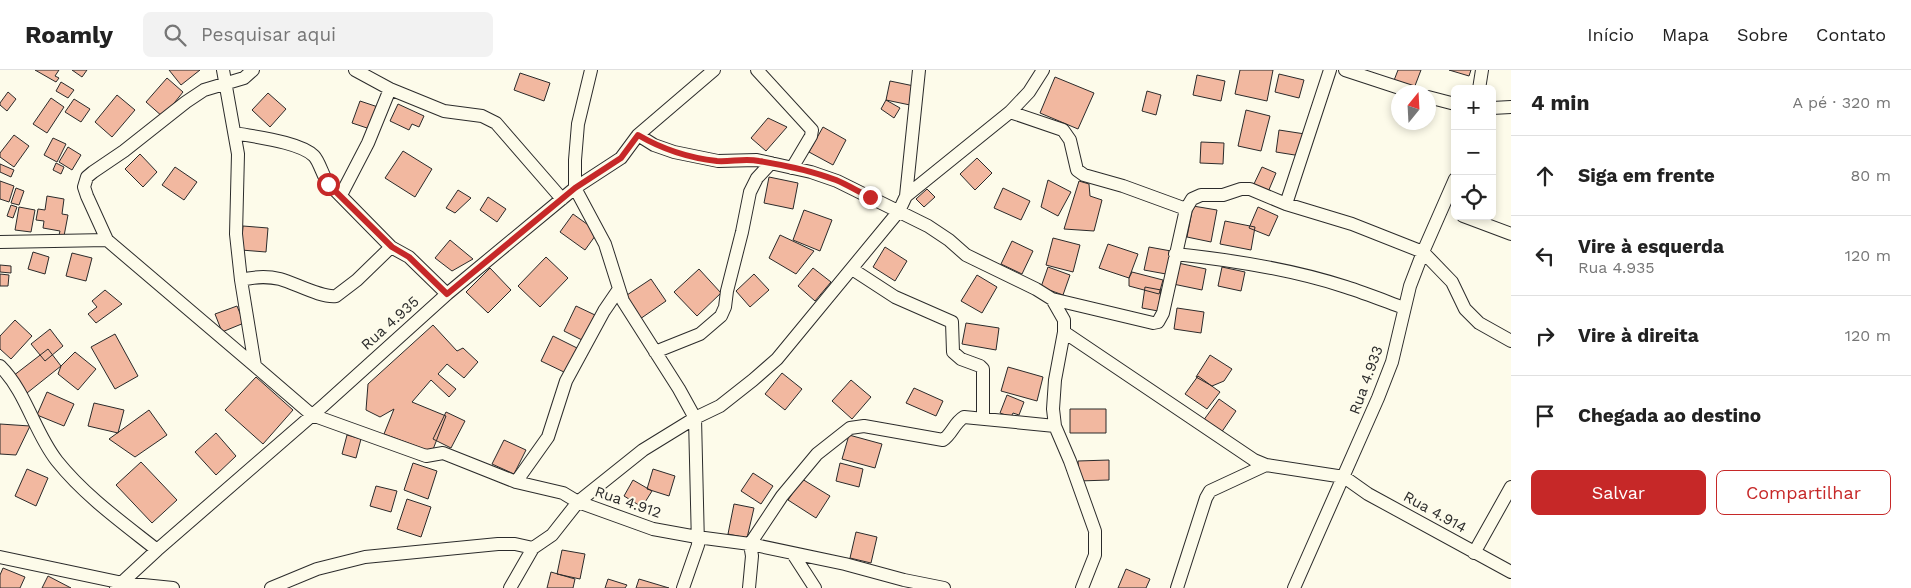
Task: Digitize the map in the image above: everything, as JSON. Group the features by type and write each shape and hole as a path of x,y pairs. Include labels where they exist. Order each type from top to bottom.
{"street":[{"path":"223,70 238,154 236,234 241,280 255,366"},
{"path":"253,70 244,78 204,90 186,102 88,177 84,187 108,240 312,415"},
{"path":"355,70 390,89 444,112 482,116 496,123 562,199"},
{"path":"590,70 578,124 575,188 605,244 623,301 696,418 698,545 683,588"},
{"name":"Rua 4.935","path":"119,585 447,294 575,188 621,158 638,135 714,70"},
{"path":"757,70 812,130 811,136 792,168"},
{"path":"510,588 533,548 552,535 578,502 644,450 696,418 720,406 776,360 899,211 906,196 919,70"},
{"path":"906,196 1010,112 1029,92 1043,70"},
{"path":"1286,204 1330,70"},
{"path":"1345,70 1391,85"},
{"path":"1479,85 1482,70"},
{"path":"341,195 368,143 390,89"},
{"path":"1436,99 1451,103"},
{"path":"1496,108 1511,107"},
{"path":"1010,112 1063,130 1070,140 1077,170 1084,175 1123,186 1186,209"},
{"path":"235,133 279,142 308,152 315,157 328,184 392,247 409,257 447,294"},
{"path":"638,135 654,145 687,155 718,161 743,159 811,172 837,180 928,226 949,240 966,255 1036,289 1052,299 1153,323 1161,318 1186,209 1192,199 1201,195 1223,195 1241,189 1250,190 1286,204 1352,224 1423,252 1452,282 1465,309 1479,322 1511,341"},
{"path":"655,352 700,334 721,316 725,307 750,192 757,178 771,164"},
{"name":"Rua 4.933","path":"1294,588 1344,478 1392,362 1404,308 1423,252 1449,211"},
{"path":"1474,220 1511,234"},
{"path":"0,242 108,240"},
{"path":"241,280 253,277 278,278 322,294 336,296 357,280 392,247"},
{"path":"1176,254 1214,258 1284,270 1345,287 1404,308"},
{"path":"852,269 894,296 952,322 953,352 961,359 983,369 983,419"},
{"path":"516,482 548,436 566,381 604,311 619,289"},
{"path":"1052,299 1064,320 1064,332 1055,380 1053,409 1056,426 1095,531 1095,555 1082,588"},
{"path":"1064,332 1254,460 1266,464 1344,478"},
{"path":"0,366 25,400 39,432 57,461 115,517 157,550"},
{"name":"Rua 4.912","path":"312,415 426,456 443,453 516,482 563,493 578,502 653,529 750,544 944,588"},
{"path":"749,588 752,556 750,544 782,496 817,454 850,428 864,426 942,440 947,437 958,421 964,417 1056,426"},
{"path":"1177,588 1206,498 1210,491 1266,464"},
{"name":"Rua 4.914","path":"1344,478 1368,494 1511,572"},
{"path":"1474,552 1511,487"},
{"path":"271,588 317,569 365,558 498,544 515,544 533,548"},
{"path":"793,554 814,588"},
{"path":"0,557 119,585 173,588"}],"building":[{"path":"35,70 59,70 55,76 59,78 56,82"},
{"path":"72,70 87,70 82,77"},
{"path":"169,70 200,70 181,85"},
{"path":"1240,70 1273,70 1267,101 1235,94"},
{"path":"1398,70 1421,70 1415,85 1398,85 1393,83"},
{"path":"1449,70 1471,70 1469,76"},
{"path":"520,73 550,83 544,101 514,90"},
{"path":"1279,74 1304,80 1299,98 1275,92"},
{"path":"1197,75 1225,81 1221,101 1193,95"},
{"path":"1055,77 1094,93 1078,129 1040,113"},
{"path":"167,78 183,92 163,117 146,102"},
{"path":"890,81 914,86 910,105 886,100"},
{"path":"61,82 74,90 68,98 56,91"},
{"path":"1147,91 1161,95 1156,115 1142,111"},
{"path":"8,92 16,99 7,111 0,103"},
{"path":"268,93 286,109 270,127 252,110"},
{"path":"117,95 135,110 112,137 95,122"},
{"path":"51,98 64,107 47,133 33,124"},
{"path":"74,99 90,109 81,122 65,112"},
{"path":"886,100 900,108 894,118 881,109"},
{"path":"360,101 378,107 370,129 352,123"},
{"path":"398,104 424,116 419,127 412,124 409,130 390,121"},
{"path":"1246,110 1270,116 1261,151 1238,146"},
{"path":"768,118 787,127 766,151 751,138"},
{"path":"823,127 846,140 833,165 809,152"},
{"path":"1279,130 1305,134 1301,156 1276,152"},
{"path":"14,135 29,146 14,167 0,157 0,153"},
{"path":"53,138 66,144 57,162 44,155"},
{"path":"1201,142 1224,143 1223,164 1200,163"},
{"path":"68,147 81,155 72,170 59,162"},
{"path":"403,151 432,169 415,197 385,178"},
{"path":"140,154 157,172 143,187 125,169"},
{"path":"977,158 992,173 975,190 960,174"},
{"path":"56,163 64,167 61,174 53,170"},
{"path":"0,164 14,170 11,177 0,172"},
{"path":"175,167 197,182 184,200 162,185"},
{"path":"1262,167 1276,173 1268,192 1253,186"},
{"path":"769,177 798,183 793,209 764,203"},
{"path":"1048,180 1071,192 1058,216 1041,207"},
{"path":"0,181 14,186 9,202 0,199"},
{"path":"1079,181 1089,184 1090,196 1102,200 1094,231 1064,229"},
{"path":"16,188 24,191 19,205 11,203"},
{"path":"1003,188 1030,201 1021,220 994,208"},
{"path":"927,189 935,197 924,207 916,199"},
{"path":"458,190 471,198 455,213 446,208"},
{"path":"47,196 64,199 62,214 68,215 64,236 59,235 60,231 43,228 44,221 36,220 38,209 45,210"},
{"path":"488,197 506,209 497,222 480,210"},
{"path":"11,205 17,207 13,218 7,216"},
{"path":"1193,206 1217,210 1211,242 1187,237"},
{"path":"19,207 35,210 31,232 15,230"},
{"path":"1258,207 1278,216 1269,236 1249,228"},
{"path":"804,210 832,220 820,251 793,240"},
{"path":"573,214 598,232 585,250 560,232"},
{"path":"1225,221 1255,227 1251,250 1220,244"},
{"path":"243,226 268,228 266,252 241,250"},
{"path":"780,235 814,251 796,274 769,258"},
{"path":"1053,238 1080,245 1073,272 1046,265"},
{"path":"450,240 473,259 452,271 435,258"},
{"path":"1012,241 1033,251 1022,274 1001,264"},
{"path":"1108,244 1138,254 1129,278 1099,268"},
{"path":"885,247 907,261 895,281 873,267"},
{"path":"1149,247 1171,251 1166,274 1144,270"},
{"path":"33,252 49,257 45,274 28,269"},
{"path":"72,253 92,258 86,281 66,276"},
{"path":"546,257 568,278 540,307 518,286"},
{"path":"1178,263 1206,269 1202,290 1173,284"},
{"path":"0,265 11,266 11,273 0,272"},
{"path":"1048,267 1070,275 1063,295 1041,287"},
{"path":"1222,267 1245,272 1241,291 1218,286"},
{"path":"490,268 511,290 488,313 466,292"},
{"path":"813,268 831,282 815,301 798,286"},
{"path":"699,269 721,293 697,316 674,292"},
{"path":"1132,272 1163,280 1159,294 1129,286 1129,278"},
{"path":"0,274 9,275 8,286 0,286"},
{"path":"754,274 769,290 750,307 736,291"},
{"path":"977,275 997,287 982,313 961,301"},
{"path":"651,279 666,301 640,319 624,297"},
{"path":"1145,287 1161,290 1158,311 1142,308"},
{"path":"105,290 122,304 96,323 88,314 97,307 92,301"},
{"path":"237,306 244,323 222,332 215,314"},
{"path":"576,306 595,315 582,340 564,331"},
{"path":"1177,308 1204,312 1201,333 1174,329"},
{"path":"15,320 32,336 11,359 0,349 0,336"},
{"path":"966,323 999,328 996,350 962,344"},
{"path":"433,325 457,351 463,348 478,362 464,378 447,364 438,374 456,389 449,397 431,380 412,402 446,416 432,452 384,434 394,409 380,417 366,410 368,384"},
{"path":"50,329 63,346 45,361 31,344"},
{"path":"115,334 138,376 115,389 91,347"},
{"path":"553,336 577,348 566,373 541,361"},
{"path":"48,349 61,366 27,393 13,376"},
{"path":"75,352 96,369 78,390 58,374 61,366"},
{"path":"1210,355 1232,369 1224,381 1212,386 1196,377"},
{"path":"1008,367 1043,377 1037,401 1001,391"},
{"path":"782,373 802,389 785,410 765,394"},
{"path":"1198,376 1220,392 1207,409 1185,394"},
{"path":"256,377 293,410 263,444 225,410"},
{"path":"851,380 871,397 852,419 832,401"},
{"path":"914,388 943,401 936,416 906,403"},
{"path":"47,392 74,404 64,426 37,415"},
{"path":"1007,395 1024,402 1019,415 1013,413 1011,417 1000,413"},
{"path":"1219,399 1236,411 1221,433 1203,421"},
{"path":"94,403 124,410 118,433 88,426"},
{"path":"1070,409 1106,409 1106,433 1070,433"},
{"path":"149,410 167,435 135,457 109,439"},
{"path":"446,412 465,421 451,448 433,439"},
{"path":"0,424 30,426 16,455 0,454"},
{"path":"216,433 236,456 216,475 195,452"},
{"path":"347,435 361,439 356,458 342,454"},
{"path":"849,435 882,444 875,468 842,459"},
{"path":"504,440 526,450 514,474 492,464"},
{"path":"1109,460 1109,480 1079,481 1078,461"},
{"path":"141,462 177,500 152,523 116,485"},
{"path":"413,463 437,471 428,499 404,490"},
{"path":"840,463 863,469 859,487 836,481"},
{"path":"27,469 48,478 36,506 15,496"},
{"path":"653,469 675,476 669,496 647,489"},
{"path":"753,473 773,486 761,504 741,491"},
{"path":"802,479 830,496 816,518 788,500"},
{"path":"633,480 652,491 642,507 624,496"},
{"path":"376,486 397,491 391,512 370,506"},
{"path":"407,499 431,507 421,537 397,529"},
{"path":"734,504 754,508 747,538 728,534"},
{"path":"856,532 877,537 871,563 850,558"},
{"path":"562,550 585,554 580,579 557,574"},
{"path":"3,568 25,577 20,588 0,588 0,575"},
{"path":"1126,569 1150,579 1146,588 1118,588"},
{"path":"551,572 575,579 573,588 547,588"},
{"path":"48,576 71,588 42,588"},
{"path":"608,579 627,585 625,588 605,588"},
{"path":"639,579 669,588 636,588"}],"route":[{"path":"328,184 358,211 392,247 409,257 447,294 575,188 621,158 638,135 654,145 694,157 718,161 757,160 811,172 837,180 870,197"}]}
